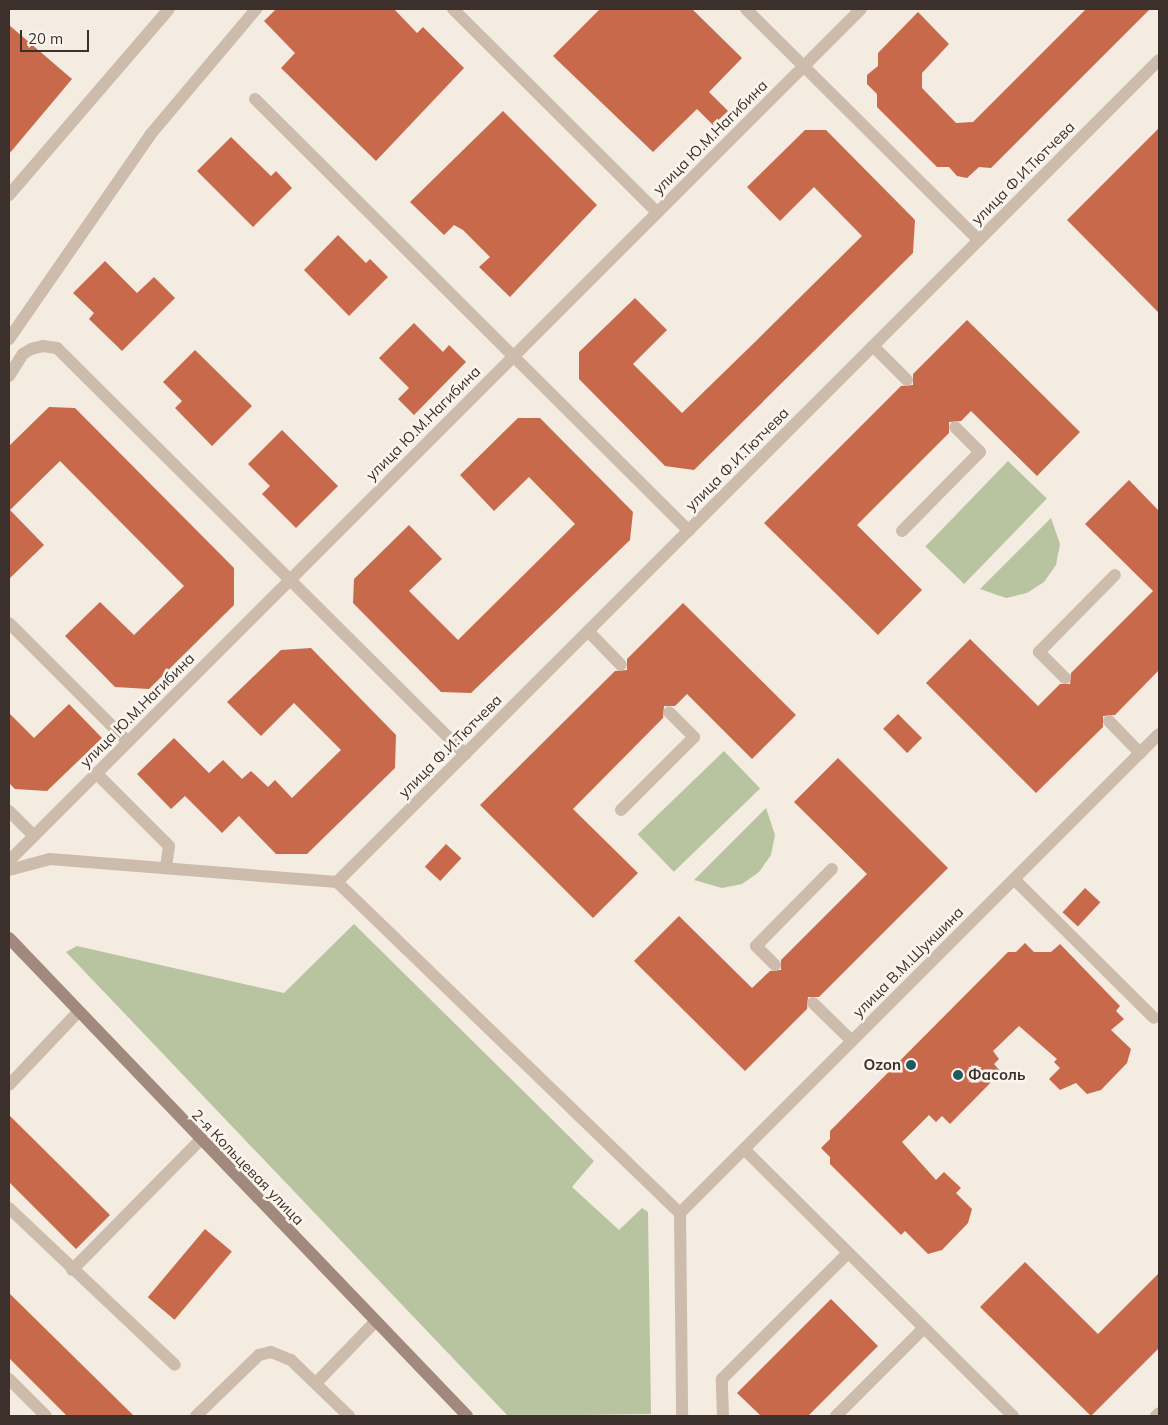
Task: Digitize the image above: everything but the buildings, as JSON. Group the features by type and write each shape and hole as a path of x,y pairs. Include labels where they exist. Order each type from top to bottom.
{"main road":[{"name":"2-я Кольцевая улица","path":"9,938 77,1013 467,1416"}],"street":[{"path":"9,195 169,9"},
{"path":"9,338 150,135 256,9"},
{"path":"453,9 657,212"},
{"path":"746,9 978,240"},
{"name":"улица Ю.М.Нагибина","path":"9,861 861,9"},
{"name":"улица Ф.И.Тютчева","path":"337,882 1159,60"},
{"path":"255,99 688,530"},
{"path":"9,376 22,354 43,346 57,348 465,754"},
{"path":"873,346 908,380"},
{"path":"902,530 980,452 955,427"},
{"path":"1066,678 1039,652 1115,575"},
{"path":"9,623 128,742"},
{"path":"588,631 621,664"},
{"path":"621,810 694,737 669,712"},
{"path":"1109,721 1140,753"},
{"name":"улица В.М.Шукшина","path":"680,1213 1159,734"},
{"path":"96,773 169,846 166,868"},
{"path":"9,812 34,836"},
{"path":"9,870 50,859 337,882 680,1213 682,1416"},
{"path":"776,965 756,946 832,869"},
{"path":"1014,879 1154,1018"},
{"path":"813,1003 852,1041"},
{"path":"9,1085 77,1013"},
{"path":"72,1270 199,1140"},
{"path":"744,1149 1013,1416"},
{"path":"9,1208 72,1270 175,1365"},
{"path":"723,1416 722,1379 848,1253"},
{"path":"316,1382 375,1322"},
{"path":"836,1416 924,1328"},
{"path":"196,1416 259,1354 271,1352 290,1360 316,1382 349,1416"},
{"path":"9,1379 46,1416"},
{"path":"1156,1416 1159,1413"}],"green space":[{"path":"1008,461 1047,499 964,584 925,547"},
{"path":"1051,518 1060,544 1056,565 1044,582 1027,593 1006,598 980,589"},
{"path":"724,751 760,788 674,872 638,834"},
{"path":"766,808 775,835 771,855 759,872 742,884 722,888 694,880"},
{"path":"354,924 594,1161 572,1187 619,1230 642,1208 648,1212 651,1414 508,1416 66,952 77,946 284,993"}],"place":[{"name":"Ozon","path":"911,1065"},
{"name":"Фасоль","path":"958,1075"}]}
